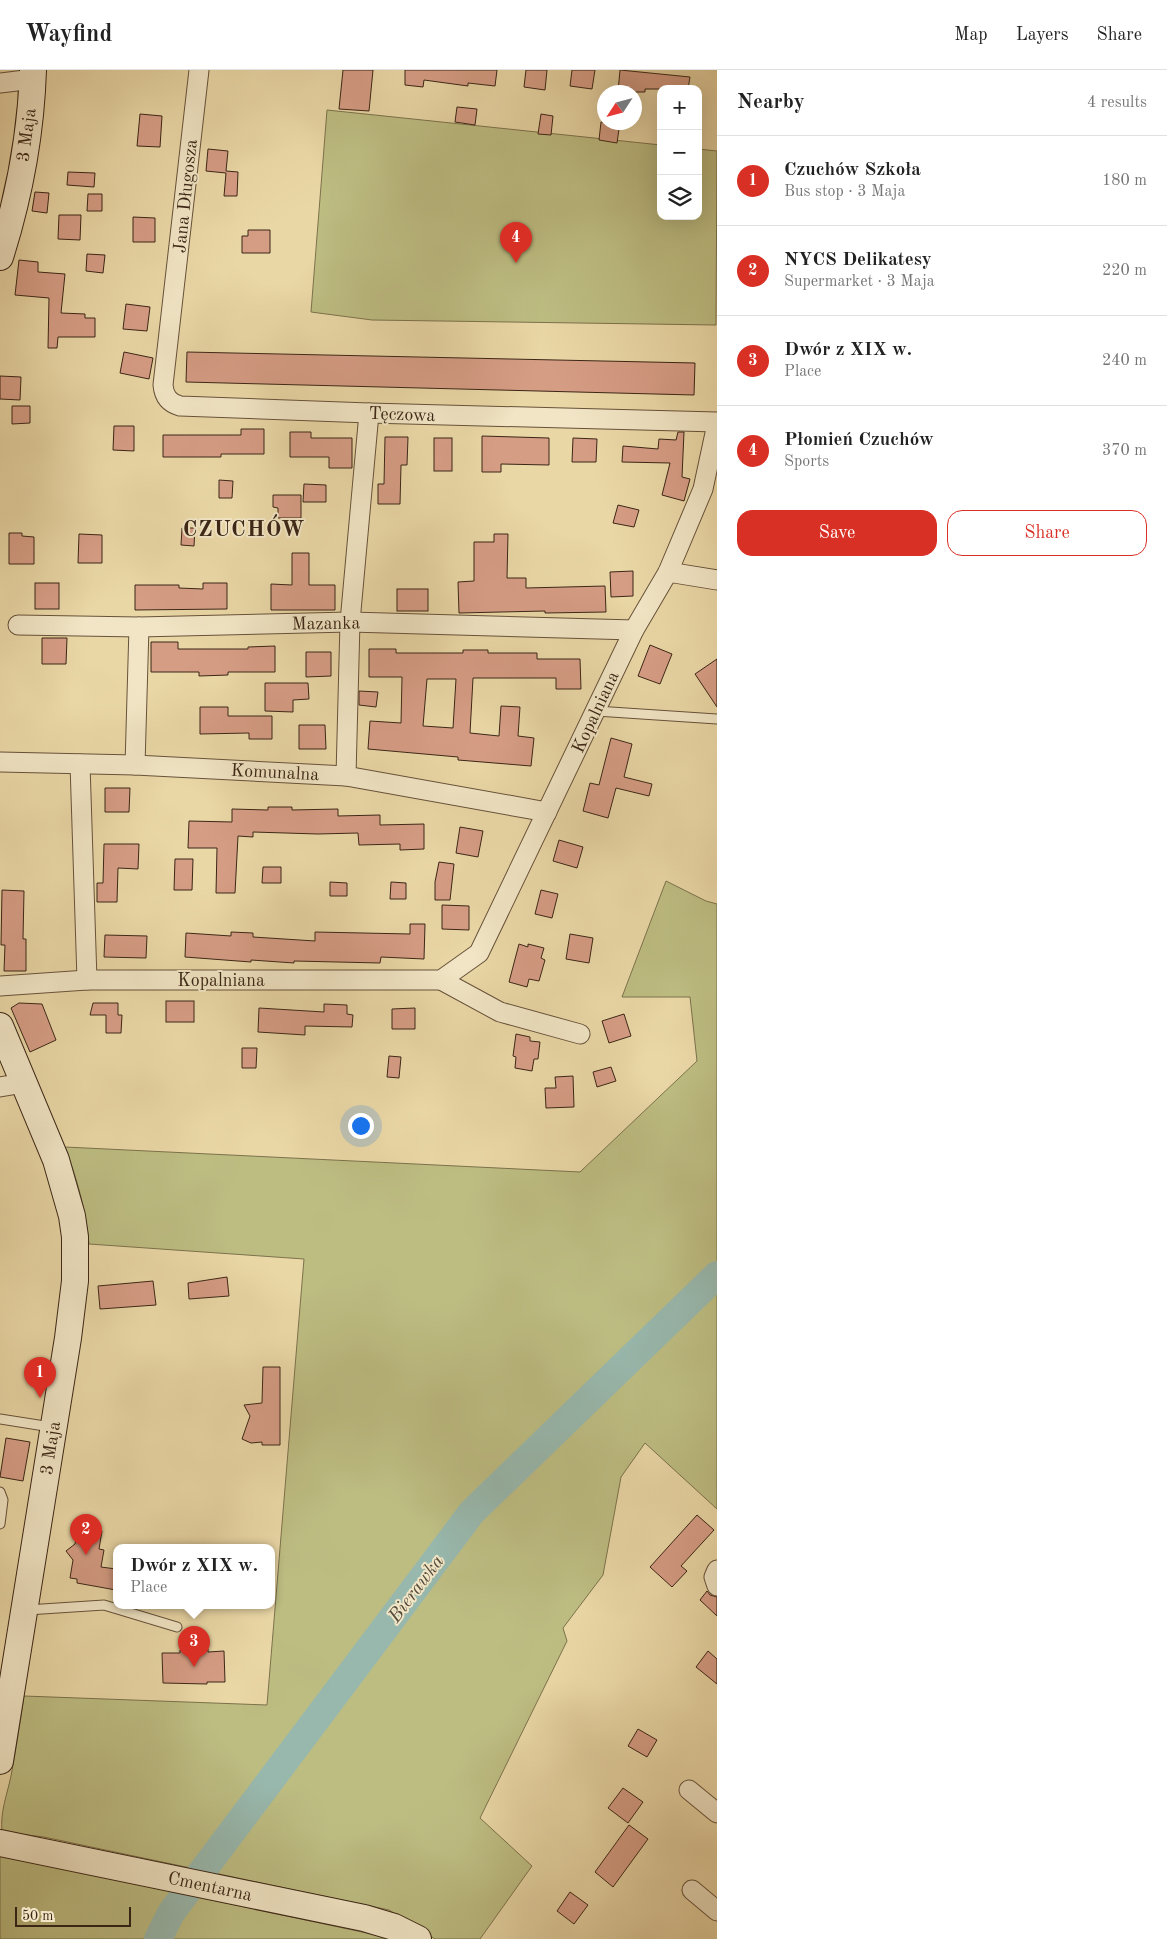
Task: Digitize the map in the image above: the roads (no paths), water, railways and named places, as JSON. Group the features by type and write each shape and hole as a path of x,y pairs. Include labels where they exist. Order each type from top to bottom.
{"main road":[{"name":"3 Maja","path":"0,257 4,229 25,151 33,75"},
{"name":"3 Maja","path":"0,1026 12,1085 62,1178 72,1216 75,1237 73,1302 0,1761"},
{"name":"Cmentarna","path":"0,1843 382,1923 418,1939"}],"street":[{"name":"Jana Długosza","path":"170,323 199,70"},
{"path":"0,83 33,75"},
{"name":"Tęczowa","path":"170,323 163,385 164,394 170,402 175,404 370,413 717,423"},
{"path":"346,776 350,622 370,413"},
{"name":"Kopalniana","path":"441,980 479,953 634,630 668,572 703,490 717,423"},
{"path":"668,572 717,580"},
{"name":"Mazanka","path":"18,625 139,627 350,622 634,630"},
{"path":"135,764 139,627"},
{"name":"Komunalna","path":"0,762 135,764 346,776 547,812"},
{"path":"80,764 87,980"},
{"name":"Kopalniana","path":"0,986 87,980 441,980 500,1012 580,1034"},
{"path":"717,1570 714,1577 717,1586"},
{"path":"690,1790 717,1813"},
{"path":"692,1890 717,1911"}],"lane":[{"path":"596,712 717,719"},
{"path":"0,1419 54,1427"},
{"path":"0,1492 4,1500 0,1524"},
{"path":"25,1610 104,1605 113,1608"},
{"path":"117,1609 178,1627"}],"waterway":[{"name":"Bierawka","path":"158,1939 171,1913 472,1512 717,1275"}],"place":[{"name":"Płomień Czuchów","path":"516,263"},
{"name":"Czuchów Szkoła","path":"40,1398"},
{"name":"NYCS Delikatesy","path":"86,1555"},
{"name":"Dwór z XIX w.","path":"194,1667"}],"district":[{"name":"CZUCHÓW","path":"244,528"}]}
